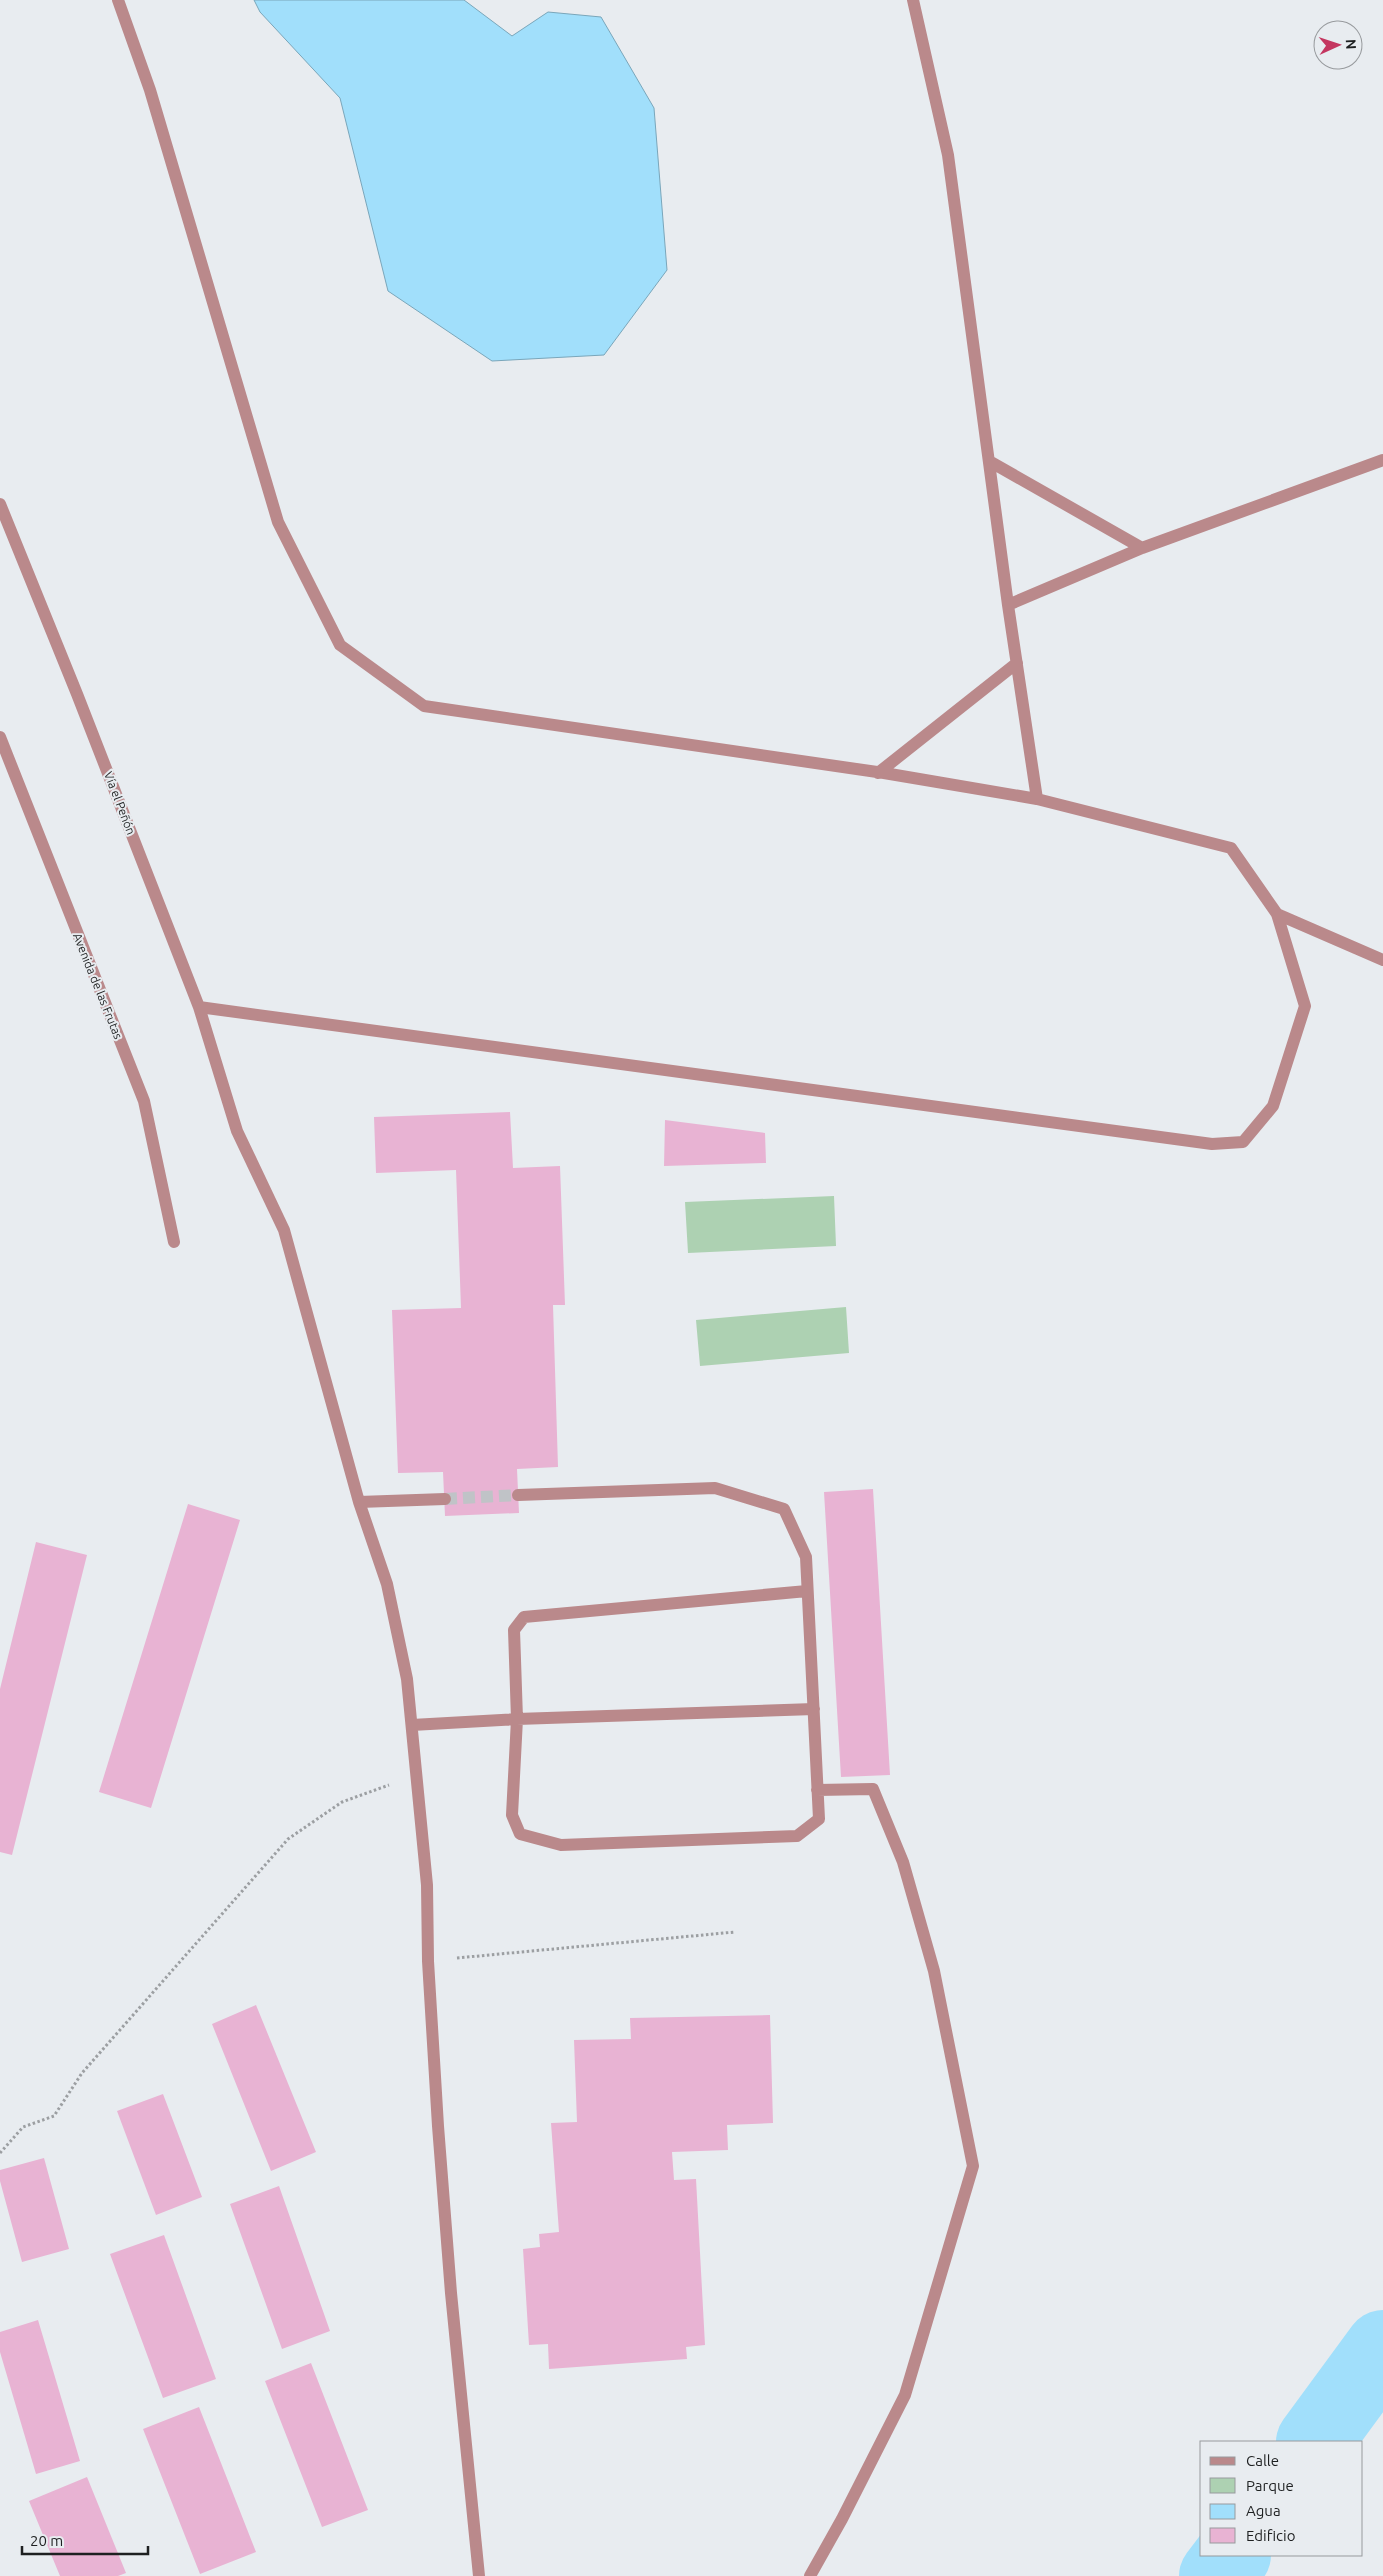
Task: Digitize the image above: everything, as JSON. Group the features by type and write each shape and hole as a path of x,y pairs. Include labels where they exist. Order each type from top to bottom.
{"street":[{"path":"118,0 150,90 278,522 340,645 424,706 878,773 1037,799 1231,848 1277,914 1305,1006 1273,1106 1243,1142 1212,1144 199,1007"},
{"path":"913,0 948,155 1008,605 1037,799"},
{"path":"1008,605 1142,548 1383,460"},
{"path":"989,461 1142,548"},
{"name":"Vía el Peñón","path":"0,504 77,694 199,1007 236,1131 284,1230 360,1502 387,1584 407,1679 427,1885 428,1961 451,2293 479,2576"},
{"path":"878,773 1017,663"},
{"name":"Avenida de las Frutas","path":"0,737 144,1101 174,1242"},
{"path":"1277,914 1383,960"},
{"path":"518,1494 715,1488 784,1509 806,1557 819,1819 797,1836 561,1845 520,1834 512,1815 517,1719 514,1630 524,1617 807,1591"},
{"path":"360,1502 445,1499"},
{"path":"412,1725 517,1719 814,1709"},
{"path":"810,2576 842,2519 905,2395 973,2166 934,1971 903,1862 877,1798 873,1789 817,1790"}],"path":[{"path":"0,2153 23,2127 54,2116 82,2073 288,1839 342,1802 390,1784 417,1783"},
{"path":"428,1961 735,1932"}],"green space":[{"path":"834,1196 836,1246 688,1253 685,1202"},
{"path":"846,1307 849,1353 700,1366 696,1320"}],"water":[{"path":"254,0 464,0 512,36 548,12 601,17 654,108 667,270 604,355 492,361 388,291 340,98 260,12"}],"building":[{"path":"510,1112 513,1168 560,1166 565,1305 553,1305 558,1467 517,1469 519,1513 445,1516 443,1472 398,1473 392,1310 461,1308 456,1170 376,1173 374,1117"},
{"path":"665,1120 765,1133 766,1163 664,1166"},
{"path":"873,1489 890,1775 841,1777 824,1492"},
{"path":"188,1504 240,1520 151,1808 99,1792"},
{"path":"36,1542 87,1555 12,1855 0,1852 0,1689"},
{"path":"256,2005 316,2152 271,2171 212,2024"},
{"path":"770,2015 773,2123 727,2125 728,2150 672,2152 674,2180 696,2179 705,2345 686,2347 687,2359 549,2369 548,2344 529,2345 523,2249 540,2247 539,2234 559,2232 551,2123 577,2122 574,2040 631,2039 630,2018"},
{"path":"163,2094 202,2197 156,2215 117,2111"},
{"path":"44,2158 69,2249 22,2262 0,2181 0,2170"},
{"path":"279,2186 330,2331 282,2349 230,2204"},
{"path":"164,2235 216,2379 163,2398 110,2254"},
{"path":"38,2320 80,2461 36,2474 0,2352 0,2332"},
{"path":"311,2363 368,2510 322,2527 265,2381"},
{"path":"199,2407 256,2552 200,2574 143,2429"},
{"path":"87,2477 126,2573 118,2576 60,2576 29,2501"}],"waterway":[{"path":"1315,2441 1383,2348"},
{"path":"1217,2576 1232,2556"}],"tunnel":[{"path":"445,1499 518,1495"}]}
